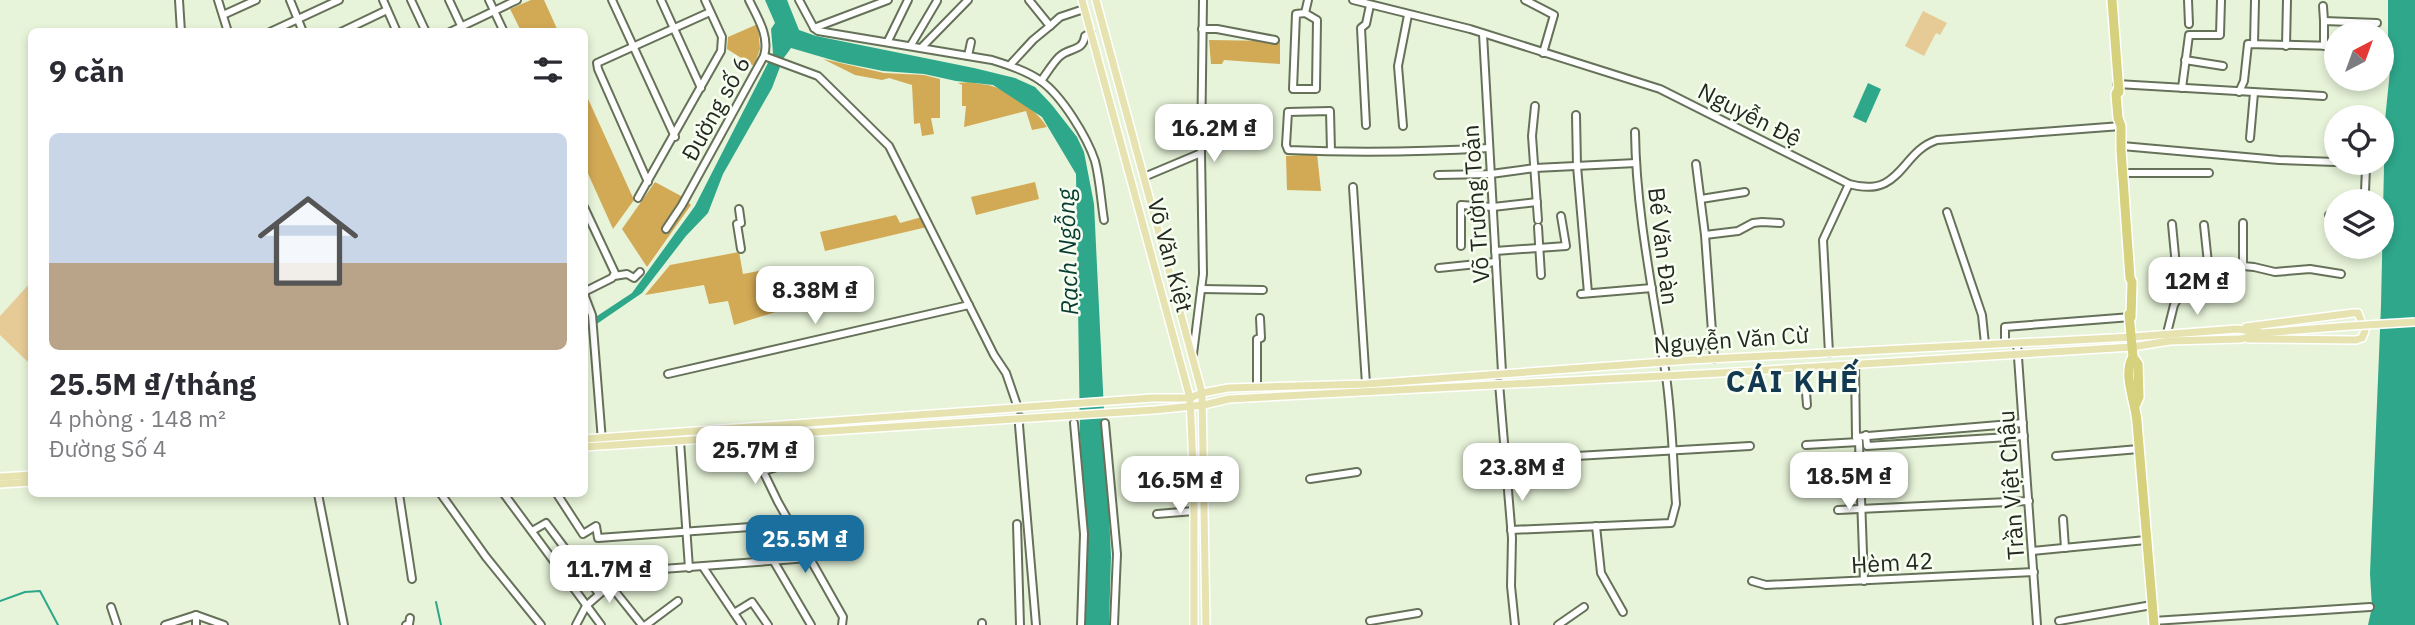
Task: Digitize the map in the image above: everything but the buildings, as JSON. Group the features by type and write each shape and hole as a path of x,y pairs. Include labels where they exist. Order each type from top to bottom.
{"highway":[{"path":"2112,0 2130,278 2128,282 2132,347 2129,375 2131,396 2136,404 2153,623"}],"main road":[{"name":"Võ Văn Kiệt","path":"1082,0 1190,398 1194,625"},
{"name":"Võ Văn Kiệt","path":"1096,0 1202,393 1206,625"},
{"path":"2237,329 2358,313 2365,331 2362,338 2356,340 2241,339"},
{"name":"Nguyễn Văn Cừ","path":"602,442 680,441 957,425 1022,417 1191,407 1229,399 1354,394 1501,383 1666,376 2132,347 2170,341 2241,339 2262,333 2415,323"},
{"name":"Nguyễn Văn Cừ","path":"1190,398 1228,388 1366,384 1502,372 2005,343 2132,347 2167,333 2237,329 2262,333"},
{"path":"1501,383 1502,372"},
{"path":"588,446 602,442 847,421 1152,398 1190,398"},
{"path":"847,421 848,431"},
{"path":"588,440 602,442"},
{"path":"0,477 28,475"},
{"path":"0,484 28,482"},
{"path":"1194,547 1204,547"}],"street":[{"path":"179,0 181,28"},
{"path":"218,0 227,28"},
{"path":"223,15 256,0"},
{"path":"290,0 301,28"},
{"path":"278,28 339,0"},
{"path":"383,0 395,28"},
{"path":"411,0 424,28"},
{"path":"449,0 463,28"},
{"path":"489,0 502,28"},
{"path":"465,28 517,0"},
{"path":"612,0 675,137"},
{"path":"661,0 701,89"},
{"path":"638,198 675,137 722,47 722,37 705,0"},
{"name":"Đường số 6","path":"666,229 766,56 765,38 749,0"},
{"path":"799,0 818,31 911,45 1010,65 1041,81 1054,93 1070,115 1091,152 1095,161 1104,220"},
{"path":"814,28 888,0"},
{"path":"888,41 908,0"},
{"path":"922,47 968,0"},
{"path":"1029,0 1050,26"},
{"path":"1193,358 1201,289 1203,0"},
{"path":"1305,13 1308,0"},
{"name":"Nguyễn Đệ","path":"1353,0 1483,34 1660,89 1849,184 1868,188 1882,185 1927,144 1937,140 2121,124"},
{"path":"1525,0 1549,10 1554,15 1543,53"},
{"path":"2189,0 2189,24"},
{"path":"2182,88 2189,35 2220,35 2221,0"},
{"path":"2254,44 2255,0"},
{"path":"2286,46 2287,0"},
{"path":"911,45 937,1"},
{"path":"1366,125 1361,28 1366,24 1370,5"},
{"path":"2323,6 2324,21"},
{"path":"1010,65 1033,40 1060,18 1084,9"},
{"path":"349,28 387,10"},
{"path":"648,182 597,63 710,12"},
{"path":"1305,13 1317,20 1316,89 1293,89 1296,14 1305,13"},
{"path":"1403,126 1398,66 1408,15"},
{"path":"1202,30 1217,29 1275,40"},
{"path":"1041,81 1061,55 1084,43 1085,36 1091,33"},
{"name":"Võ Trường Toản","path":"1483,34 1502,372"},
{"path":"968,56 971,43"},
{"path":"2239,92 2244,81 2248,44 2324,46"},
{"path":"766,56 820,77 889,146 994,355 1006,373 1018,408"},
{"path":"2185,60 2224,66"},
{"path":"2117,87 2323,96"},
{"path":"2250,138 2253,93"},
{"path":"1535,106 1532,136 1541,275"},
{"path":"1331,151 1330,111 1287,113 1287,149 1331,151 1436,151 1489,148"},
{"path":"1576,115 1585,293 1652,288"},
{"name":"Bế Văn Đàn","path":"1596,526 1671,523 1676,504 1666,376 1662,363 1636,163 1635,132"},
{"path":"2122,147 2291,161 2364,163 2367,167 2365,189"},
{"path":"1144,177 1201,153"},
{"path":"1438,175 1492,174 1535,168 1636,163"},
{"path":"1696,164 1705,235 1714,359"},
{"path":"2123,170 2209,173"},
{"path":"1829,353 1823,240 1849,184"},
{"path":"1353,187 1366,384"},
{"path":"1701,199 1745,192"},
{"path":"1461,246 1460,206 1537,202"},
{"path":"738,209 741,223 737,224 741,249"},
{"path":"1947,212 1982,315 1984,344"},
{"path":"588,216 614,276"},
{"path":"1496,251 1566,246 1561,216"},
{"path":"1705,235 1738,231 1753,223 1780,223"},
{"path":"2243,223 2243,266"},
{"path":"2172,224 2176,266"},
{"path":"2204,225 2206,262 2275,272 2310,269 2341,274"},
{"path":"1439,268 1496,262"},
{"path":"588,291 614,276 627,274 634,278 640,272"},
{"path":"2167,333 2174,305 2191,276"},
{"path":"1201,289 1263,290"},
{"path":"588,304 592,315 602,442"},
{"path":"668,374 969,305"},
{"path":"588,318 592,315"},
{"path":"2005,343 2005,327 2131,317"},
{"path":"1257,387 1257,338 1261,338 1260,318"},
{"path":"1182,320 1197,326"},
{"name":"Trần Việt Châu","path":"2017,343 2037,625"},
{"path":"1660,348 1713,344"},
{"path":"1856,364 1864,581"},
{"path":"1804,368 1807,405"},
{"path":"1501,383 1515,625"},
{"path":"1022,417 1019,425 1036,625"},
{"path":"1105,422 1117,554 1114,625"},
{"path":"1074,423 1084,541 1081,625"},
{"path":"1806,445 1857,439 1866,435 2023,423"},
{"path":"1866,435 1867,446 2024,436"},
{"path":"767,436 774,468 763,471 843,617 842,625"},
{"path":"680,441 689,568"},
{"path":"1505,460 1751,446"},
{"path":"2056,456 2139,449"},
{"path":"1310,479 1357,472"},
{"path":"319,497 344,625"},
{"path":"399,497 412,579"},
{"path":"442,497 541,625"},
{"path":"506,497 601,625"},
{"path":"559,497 584,536 596,526"},
{"path":"1838,510 2029,501"},
{"path":"1157,514 1194,512"},
{"path":"596,518 598,538 791,524"},
{"path":"2063,519 2065,548"},
{"path":"531,531 546,523 599,594"},
{"path":"1017,524 1020,625"},
{"path":"1511,530 1596,526 1601,573 1623,612"},
{"path":"2032,551 2147,540"},
{"path":"678,601 644,625 610,585 608,573 810,558"},
{"path":"773,560 811,625"},
{"path":"702,567 742,625"},
{"name":"Hèm 42","path":"1752,581 1766,585 2034,572"},
{"path":"580,623 586,607 610,585"},
{"path":"734,613 752,602 768,625"},
{"path":"2059,621 2152,605"},
{"path":"111,607 117,625"},
{"path":"1558,625 1584,607"},
{"path":"2153,623 2370,607"},
{"path":"1370,621 1418,613"},
{"path":"165,625 196,615 224,625"},
{"path":"196,615 196,625"}],"shaded area":[{"path":"531,0 544,0 557,28 520,28 510,9"},
{"path":"1923,11 1947,23 1940,35 1936,33 1924,56 1905,46"},
{"path":"758,24 760,49 754,66 727,49 728,37"},
{"path":"1209,40 1280,41 1280,64 1224,60 1222,64 1211,64"},
{"path":"823,59 884,73 924,75 940,79 940,118 931,118 934,134 922,136 920,123 914,124 912,85 889,78 882,80 855,75"},
{"path":"958,83 992,86 1015,97 1037,114 1047,127 1032,130 1026,111 964,127 966,106 962,106 962,85"},
{"path":"588,99 634,200 613,229 588,174"},
{"path":"1317,154 1321,191 1287,190 1286,156"},
{"path":"655,182 681,196 691,205 647,267 622,229"},
{"path":"1035,182 1039,199 976,215 971,197"},
{"path":"896,215 900,223 922,217 927,227 825,251 820,232"},
{"path":"739,252 743,274 774,268 785,309 734,325 728,301 709,304 704,285 645,295 670,265"},
{"path":"28,285 28,362 0,335 0,316"}],"water":[{"name":"Rạch Ngỗng","path":"765,0 787,0 799,30 816,36 1015,78 1035,87 1077,137 1084,152 1094,204 1111,556 1109,625 1084,625 1086,554 1080,436 1076,174 1042,117 993,85 924,74 883,71 791,48 783,59 772,88 723,174 708,213 686,236 642,293 588,330 588,322 632,293 695,206 773,53 771,29 775,23"},
{"path":"2388,0 2415,0 2415,625 2368,625 2372,607 2370,574 2382,259 2394,259 2394,189 2384,189 2384,175 2394,175 2394,105 2387,105 2388,91 2394,91 2394,21 2388,21"},
{"path":"1868,83 1881,89 1866,123 1853,117"}],"waterway":[{"path":"0,601 25,592 40,591 58,625"},
{"path":"436,602 441,625"}],"district":[{"name":"CÁI KHẾ","path":"1793,380"}]}
